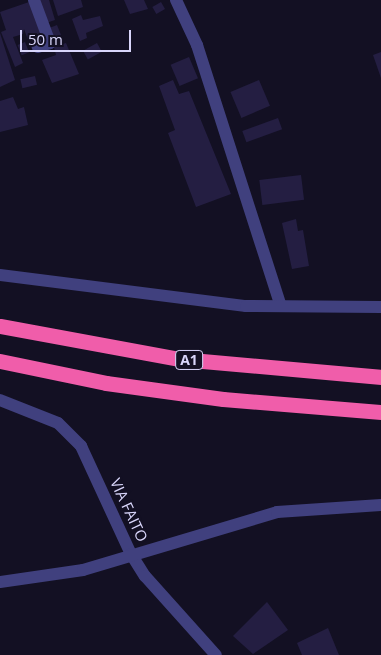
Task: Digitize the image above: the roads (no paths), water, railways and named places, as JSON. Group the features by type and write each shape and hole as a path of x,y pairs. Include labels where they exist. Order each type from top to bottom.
{"highway":[{"name":"A1","path":"0,326 180,360 339,376 381,376"},
{"name":"A1","path":"0,361 106,383 224,400 381,412"}],"street":[{"path":"34,0 50,43 38,47"},
{"path":"176,0 197,46 281,306"},
{"path":"0,275 226,303 281,306 381,307"},
{"name":"VIA FAITO","path":"0,400 58,423 82,446 131,554 216,655"},
{"path":"0,582 83,570 131,554 276,512 381,505"}]}
